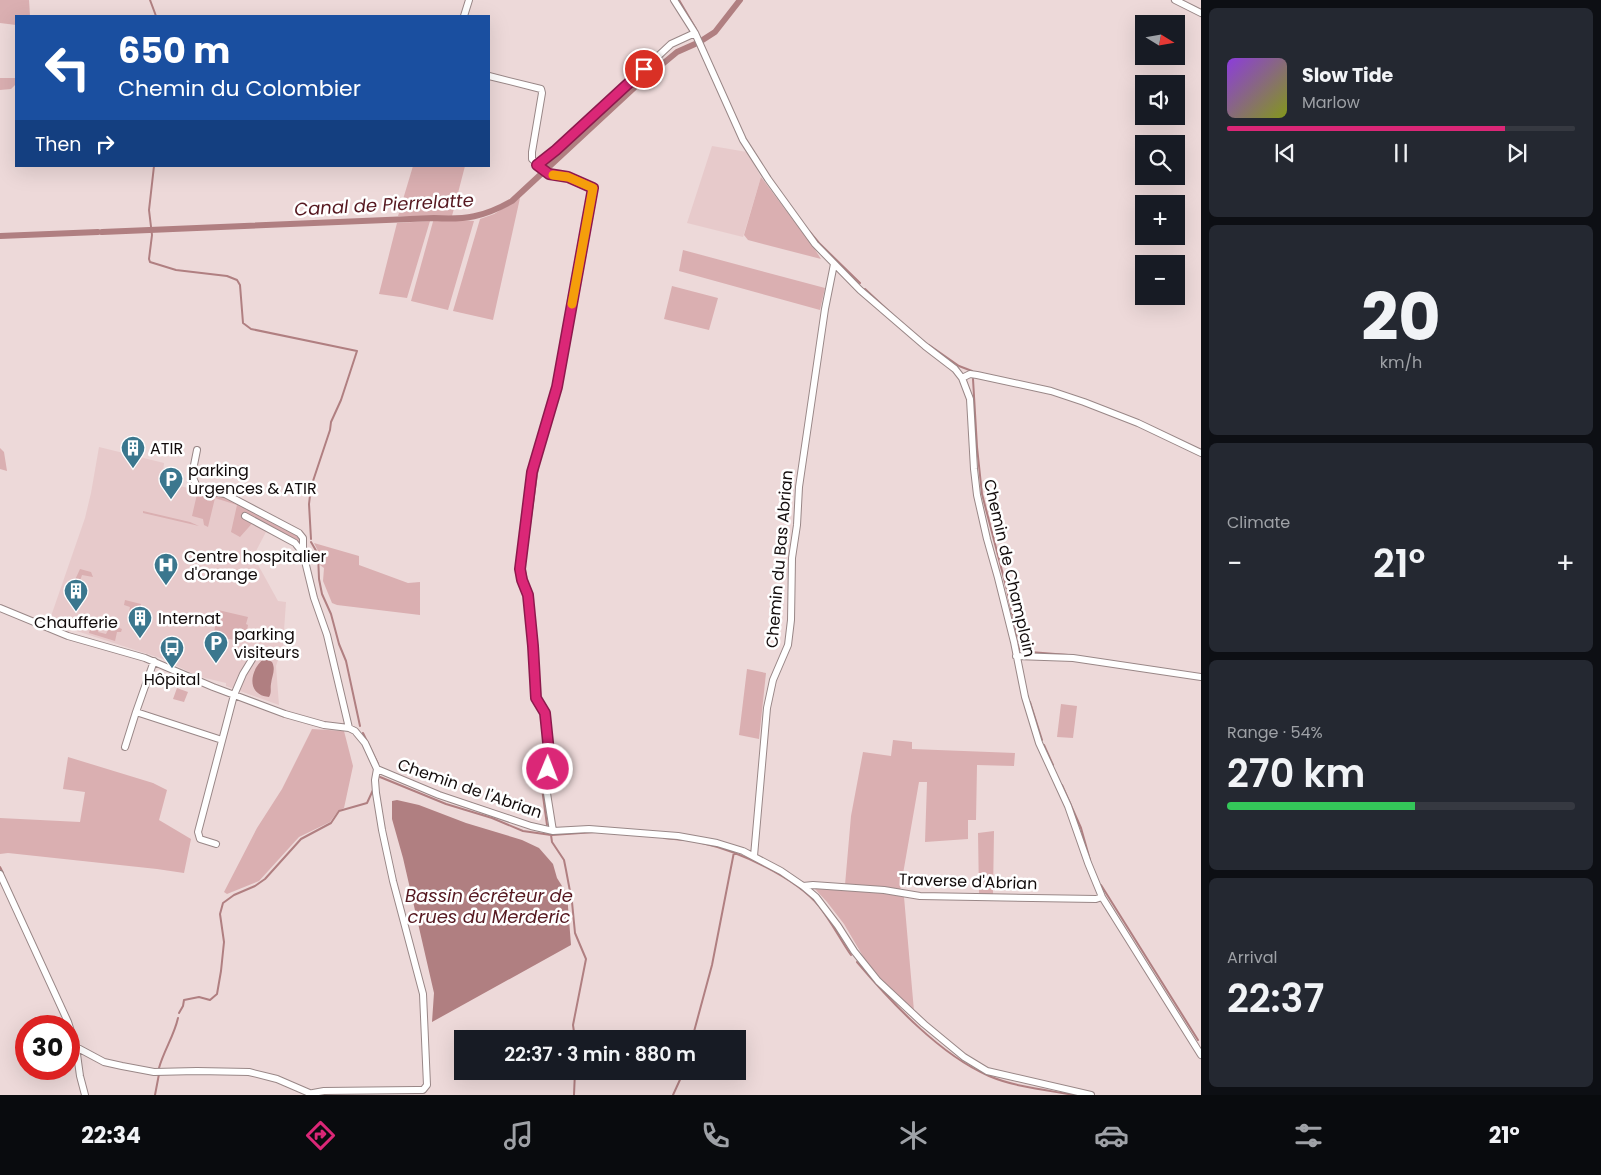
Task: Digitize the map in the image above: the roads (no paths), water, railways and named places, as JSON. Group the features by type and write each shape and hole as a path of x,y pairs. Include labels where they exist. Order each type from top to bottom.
{"street":[{"path":"464,15 469,0"},
{"name":"Chemin de Champlain","path":"674,0 695,33 724,102 753,158 812,240 860,290 924,346 956,369 962,378 970,399 977,495 1025,697 1040,743 1068,806 1102,897 1201,1055"},
{"path":"1175,0 1201,13"},
{"path":"541,169 556,150 671,44 695,33"},
{"path":"490,76 541,89 542,93 532,159 541,169 568,177 593,188 557,387 532,472 520,569 528,595 536,698 545,713 549,752 546,787 553,831"},
{"name":"Chemin du Bas Abrian","path":"754,856 767,708 773,680 788,645 791,620 792,558 797,525 799,487 825,309 834,264"},
{"path":"962,378 970,374 977,375 1051,391 1138,423 1201,453"},
{"path":"197,450 192,475 197,487 225,494 299,533 303,538 303,553 314,598 327,636 349,728"},
{"path":"245,516 295,543 303,553"},
{"path":"0,608 68,636 154,661 234,696 285,714 355,731 365,743 378,770 375,786 382,830 393,881 423,994 427,1085 423,1090 324,1091 314,1094 271,1077 249,1072 154,1072 104,1062 80,1049"},
{"path":"216,844 200,839 198,832 234,696 243,674 254,656"},
{"path":"1016,656 1073,658 1201,676"},
{"path":"125,747 154,661"},
{"path":"136,712 222,740"},
{"name":"Chemin de l'Abrian","path":"378,770 495,815 553,831 589,828 678,836 717,843 754,856 803,886 816,897 854,951 878,980 953,1049 987,1071 1091,1095"},
{"path":"0,874 65,1015"},
{"name":"Traverse d'Abrian","path":"803,886 884,890 920,896 1096,899 1102,897"},
{"path":"80,1076 85,1095"}],"water":[{"path":"265,658 272,662 274,668 269,697 261,695 256,691 252,680 256,668"},
{"name":"Bassin écrêteur de crues du Merderic","path":"397,800 419,805 466,823 522,840 539,848 553,864 557,878 567,894 571,945 432,1022 434,993 403,858 392,819 392,801"}],"waterway":[{"path":"150,0 156,15"},
{"path":"679,0 696,29"},
{"name":"Canal de Pierrelatte","path":"701,41 715,32 740,0"},
{"name":"Canal de Pierrelatte","path":"102,232 465,218 483,214 512,201 636,86 677,52 695,44"},
{"path":"154,167 149,210 152,235 150,262 176,270 227,276 237,280 240,285 243,323 251,329 357,351 341,400 331,422 311,487 309,504 311,539"},
{"path":"809,231 860,283"},
{"name":"Canal de Pierrelatte","path":"0,236 98,232"},
{"path":"562,376 586,252"},
{"path":"865,289 893,315"},
{"path":"929,345 959,366 972,371"},
{"path":"973,379 982,494 1007,590 1020,650 1068,655"},
{"path":"529,589 524,567 539,460"},
{"path":"311,542 318,554 322,594 331,614 346,661 360,726"},
{"path":"1030,702 1042,740"},
{"path":"540,708 544,739 541,781 547,825"},
{"path":"363,733 378,764"},
{"path":"1044,745 1053,765"},
{"path":"380,777 446,804 492,818 523,831 551,835 552,842 564,860 572,902 575,933 586,959 573,1025 574,1030"},
{"path":"1062,785 1081,828 1090,860"},
{"path":"179,1013 184,1000 199,997 210,1000 217,994 224,942 220,914 223,903 265,879 301,839 331,823 339,811 367,803 373,790"},
{"path":"552,835 595,832"},
{"path":"664,838 684,840"},
{"path":"702,843 749,859 796,885 819,906 851,955"},
{"path":"694,1030 712,965 734,852"},
{"path":"0,867 3,873"},
{"path":"1101,885 1198,1040"},
{"path":"857,962 917,1026 952,1055 971,1067 1009,1083 1074,1095"},
{"path":"159,1068 178,1018"},
{"path":"155,1095 159,1074"},
{"path":"574,1095 575,1080"},
{"path":"673,1095 680,1080"}],"place":[{"name":"ATIR","path":"133,469"},
{"name":"parking urgences & ATIR","path":"171,500"},
{"name":"Centre hospitalier d'Orange","path":"166,586"},
{"name":"Chaufferie","path":"76,612"},
{"name":"Internat","path":"140,639"},
{"name":"parking visiteurs","path":"216,664"},
{"name":"Hôpital","path":"172,669"}]}
